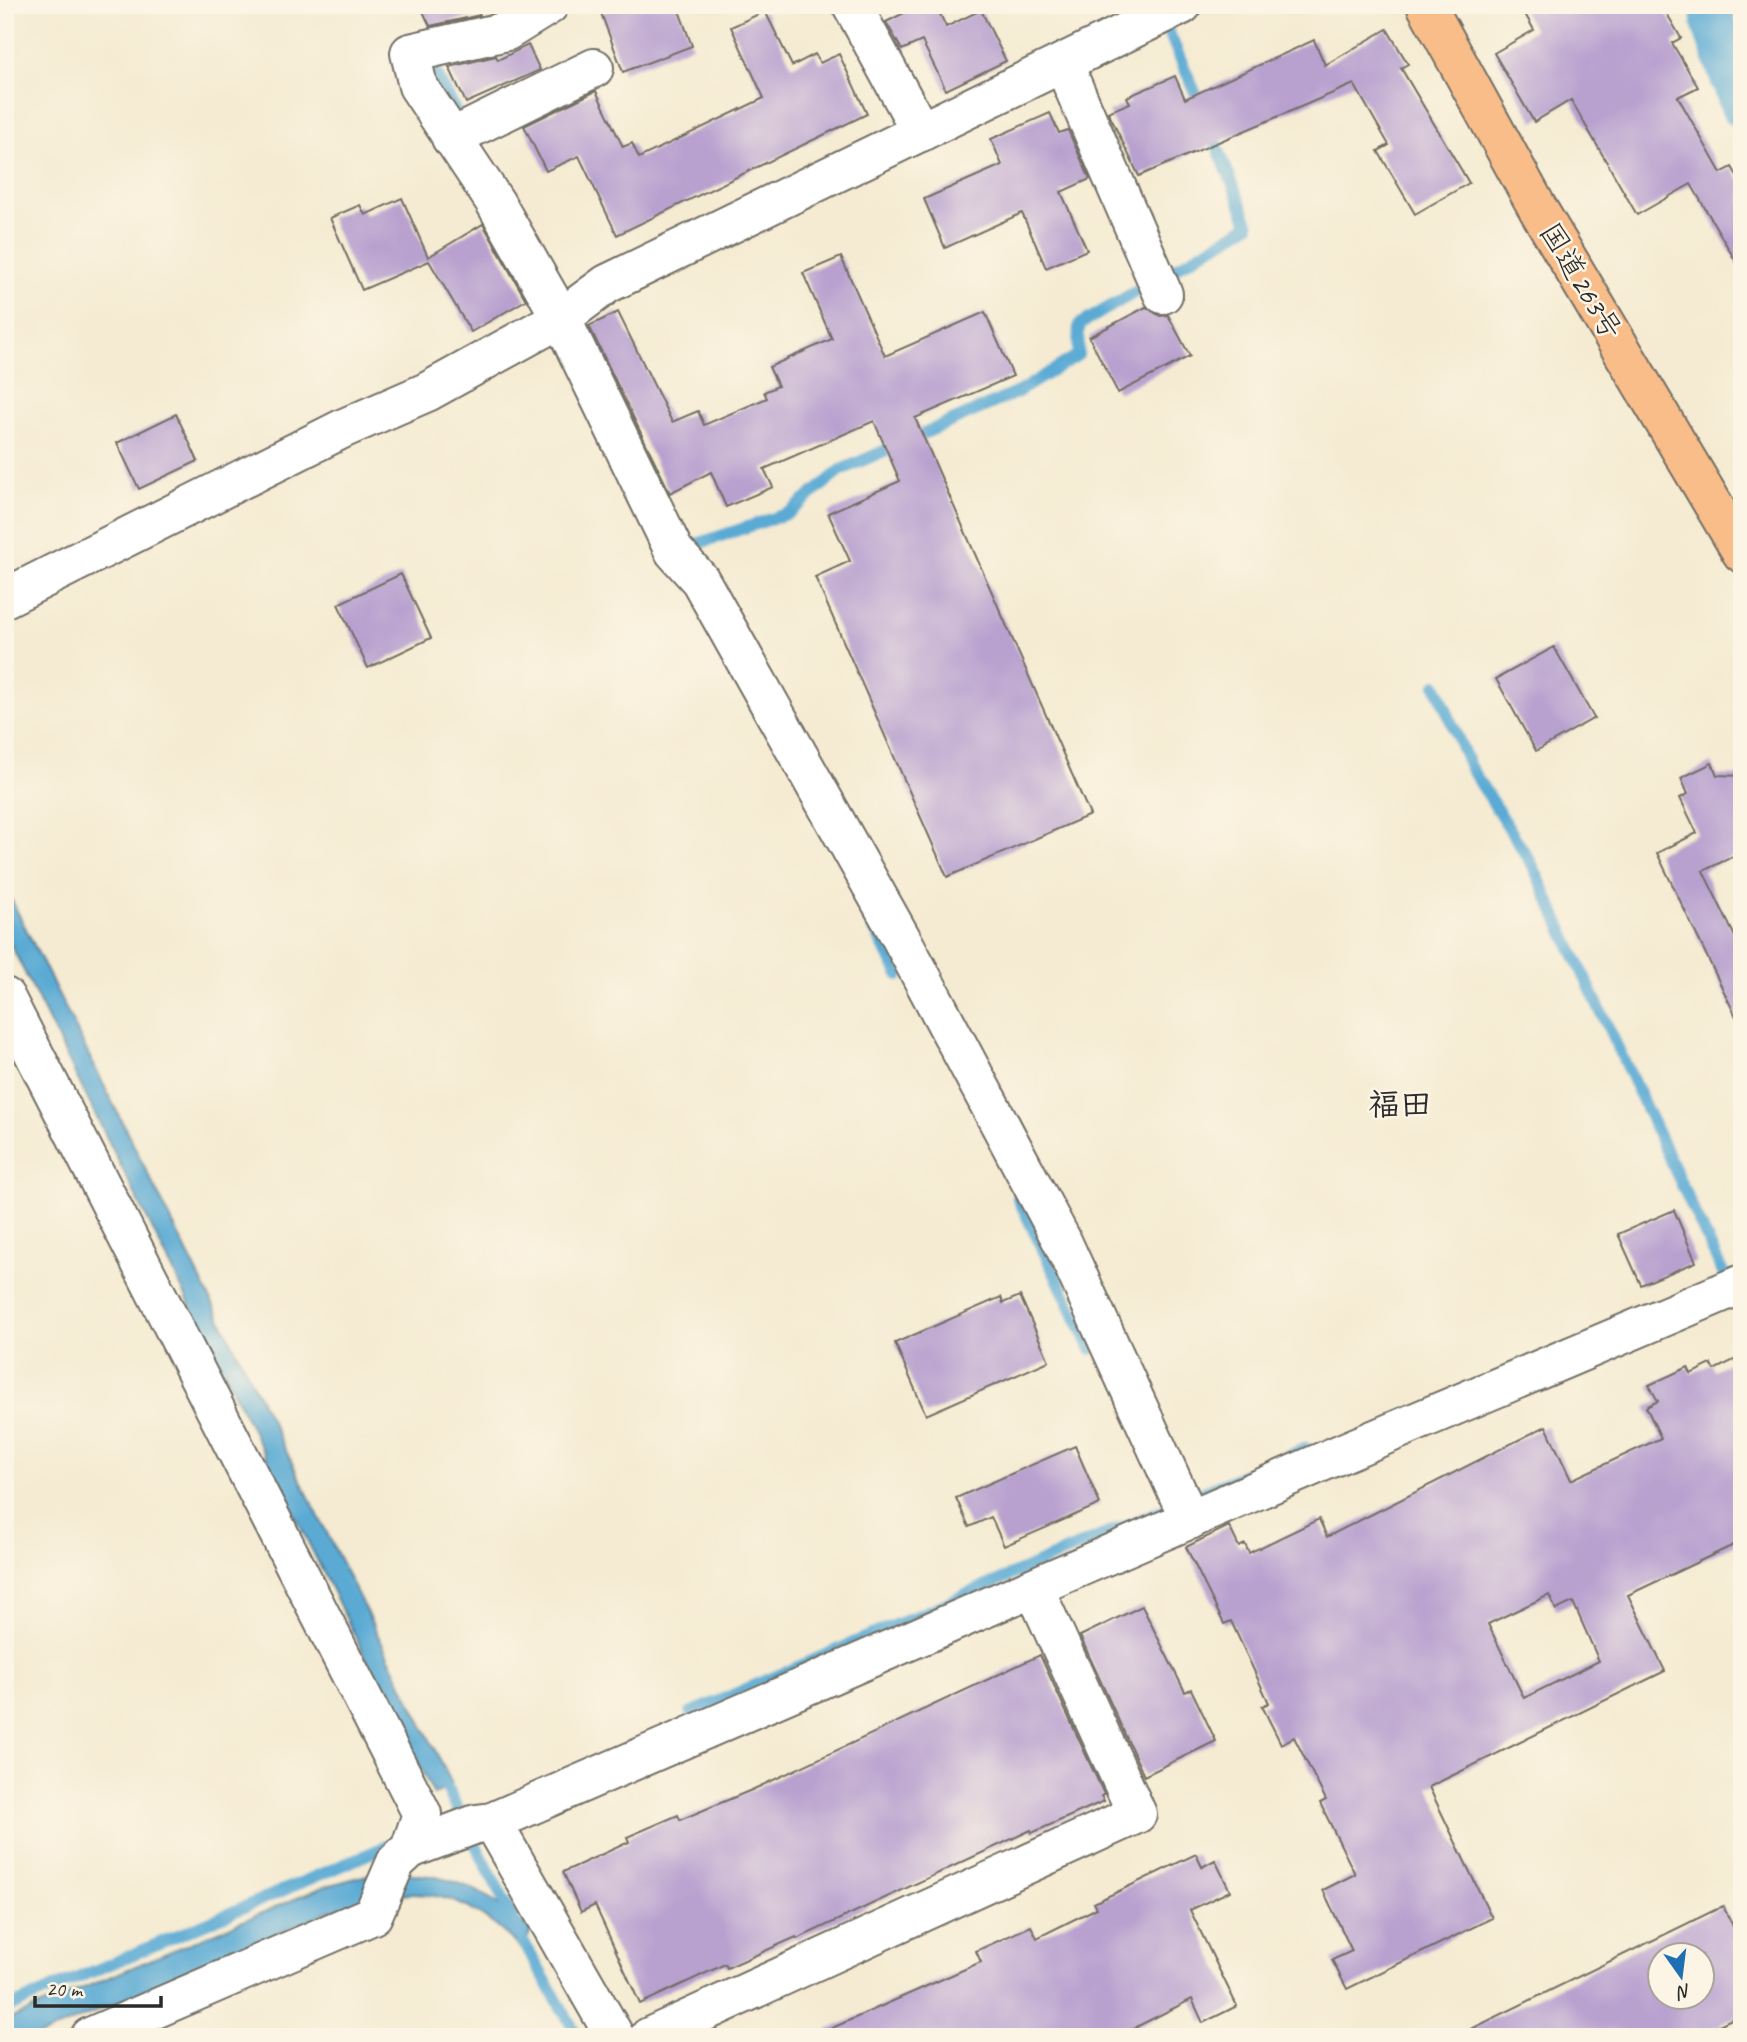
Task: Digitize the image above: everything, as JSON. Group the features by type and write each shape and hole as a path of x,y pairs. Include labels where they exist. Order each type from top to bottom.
{"highway":[{"name":"国道263号","path":"1426,5 1538,209 1742,552"}],"street":[{"path":"549,5 497,33 410,53 418,86 463,132 495,202 561,318 674,551 699,580 901,938 1062,1241 1182,1504"},
{"path":"852,5 914,120"},
{"path":"5,598 344,428 428,393 561,318 607,284 914,120 1063,63 1169,12"},
{"path":"1063,63 1157,281"},
{"path":"463,132 594,68"},
{"path":"5,997 422,1814 373,1915 90,2037"},
{"path":"403,1855 1034,1588 1182,1504 1742,1284"},
{"path":"649,2037 1138,1814 1034,1588"},
{"path":"473,1826 615,2037"}],"water":[{"path":"5,887 452,1784 434,1795 5,933"},
{"path":"378,1872 424,1875 461,1884 494,1901 531,1931 522,1949 499,1928 457,1902 414,1894 364,1901 334,1909 37,2037 5,2037 5,2021 323,1887"}],"building":[{"path":"420,5 476,5 480,15 430,26"},
{"path":"622,5 677,5 692,46 623,72 601,13"},
{"path":"920,5 936,5 946,27 981,10 1006,61 946,90 922,41 902,50 886,22"},
{"path":"1520,5 1662,5 1681,38 1672,43 1698,87 1678,97 1721,173 1732,167 1742,184 1742,272 1691,184 1637,215 1571,100 1534,122 1494,53 1534,30"},
{"path":"765,11 792,66 815,54 820,63 839,54 867,114 617,235 579,156 546,171 524,126 596,91 623,147 632,143 639,158 764,98 731,27"},
{"path":"1387,29 1408,64 1401,68 1469,183 1415,214 1378,151 1389,145 1354,84 1139,176 1108,112 1130,103 1127,97 1175,76 1185,99 1314,40 1325,65"},
{"path":"528,45 540,70 466,103 449,67 496,56 498,60"},
{"path":"1050,113 1059,133 1068,130 1090,179 1061,192 1087,250 1046,268 1022,213 945,248 924,199 1002,165 991,139"},
{"path":"402,198 428,257 483,224 526,300 471,332 429,261 362,290 330,218 360,205 365,215"},
{"path":"841,257 885,356 985,312 1013,376 915,418 1090,815 947,877 815,577 850,561 828,513 900,481 874,421 764,469 773,487 726,507 711,472 670,493 589,326 618,312 672,422 698,411 704,425 767,398 764,392 778,386 769,367 832,339 803,273"},
{"path":"1146,307 1160,316 1168,315 1190,356 1118,393 1089,337"},
{"path":"176,414 198,461 139,489 117,443"},
{"path":"401,574 431,638 368,668 338,604"},
{"path":"1554,647 1594,718 1536,751 1496,679"},
{"path":"1712,763 1717,775 1742,776 1742,852 1703,871 1742,951 1742,1029 1657,853 1697,833 1680,798 1688,794 1681,778"},
{"path":"1674,1210 1696,1262 1641,1285 1618,1234"},
{"path":"1020,1296 1049,1361 926,1415 895,1343 1001,1297 1003,1303"},
{"path":"1742,1356 1742,1541 1628,1595 1665,1671 1429,1787 1492,1918 1347,1989 1332,1960 1352,1951 1323,1890 1355,1874 1320,1803 1326,1800 1294,1737 1281,1744 1262,1706 1269,1703 1231,1621 1224,1624 1186,1547 1229,1526 1239,1547 1245,1544 1249,1553 1319,1519 1327,1537 1546,1426 1571,1480 1661,1438 1646,1407 1658,1401 1649,1385 1688,1367 1691,1374 1711,1364 1714,1370","holes":["1549,1595 1556,1610 1573,1602 1599,1661 1524,1698 1488,1624"]},
{"path":"1075,1446 1100,1504 1004,1546 991,1517 969,1527 956,1498"},
{"path":"1142,1606 1185,1692 1191,1689 1216,1741 1144,1776 1080,1636"},
{"path":"1040,1655 1104,1794 1101,1796 1104,1801 1032,1833 1031,1830 797,1939 796,1937 727,1968 725,1964 640,2004 595,1905 581,1912 563,1872 629,1842 627,1837 678,1815 680,1820 754,1789"},
{"path":"1196,1854 1202,1867 1215,1860 1230,1891 1190,1910 1237,2006 1203,2023 1192,1999 1116,2037 812,2037 981,1962 976,1951 1031,1926 1037,1938 1097,1908 1094,1903"},
{"path":"1723,1906 1742,1944 1742,2014 1694,2037 1455,2037 1646,1944 1646,2010 1716,2010 1716,1940 1653,1940"}],"waterway":[{"path":"1712,5 1713,22 1742,106"},
{"path":"1163,19 1202,108"},
{"path":"431,56 428,57 455,110"},
{"path":"691,561 694,545 789,513 841,470 1018,392 1078,355 1079,325 1249,225 1210,128"},
{"path":"1436,685 1470,767 1532,864 1723,1273"},
{"path":"866,914 899,975"},
{"path":"1018,1198 1091,1349"},
{"path":"691,1713 1306,1448"},
{"path":"440,1775 516,1924"},
{"path":"5,2009 387,1846"},
{"path":"517,1931 578,2037"}],"district":[{"name":"福田","path":"1400,1104"}]}
